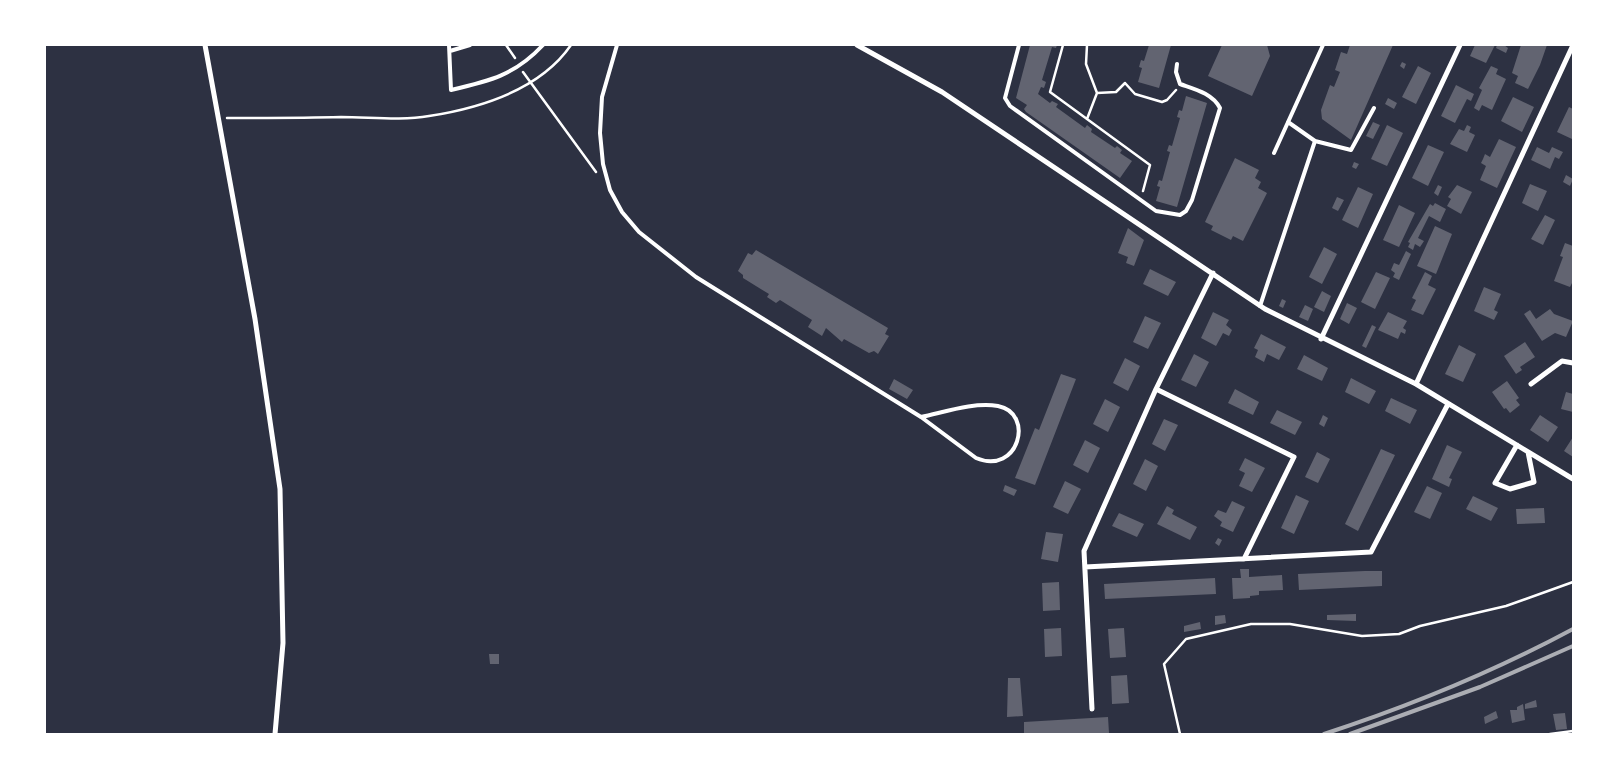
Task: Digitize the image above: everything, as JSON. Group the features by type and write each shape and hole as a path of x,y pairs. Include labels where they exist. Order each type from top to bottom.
{"street":[{"path":"205,45 255,319 280,489 283,643 275,734"},
{"path":"857,45 942,92 1260,306 1321,339 1416,384 1573,479"},
{"path":"1321,339 1460,45"},
{"path":"1416,384 1573,45"},
{"path":"1092,709 1084,551 1156,389 1213,273"},
{"path":"1530,384 1562,361 1573,363"},
{"path":"1156,389 1294,457 1244,560"},
{"path":"1085,567 1371,552 1448,404"},
{"path":"1517,445 1495,482 1510,489 1534,482 1528,452"}],"lane":[{"path":"450,45 451,90 490,82 511,72 529,60 543,45"},
{"path":"450,51 470,45"},
{"path":"617,45 602,97 600,133 603,164 610,190 622,212 638,232 696,277 921,417 976,458 985,462 997,462 1009,455 1016,446 1020,428 1012,414 999,406 972,407 921,417"},
{"path":"1019,45 1005,98 1010,106 1156,211 1170,215 1180,215 1186,211 1192,200 1220,108 1204,92 1180,84 1176,72 1177,64"},
{"path":"1274,152 1323,45"},
{"path":"1288,122 1315,141 1351,150 1374,108"},
{"path":"1260,306 1315,141"}],"path":[{"path":"218,118 428,116 485,104 506,96 529,82 564,55 571,45"},
{"path":"1063,45 1050,92 1150,165 1140,200"},
{"path":"1087,45 1086,64 1096,92 1087,120"},
{"path":"529,82 610,190"},
{"path":"1096,92 1116,92 1125,84 1135,94 1162,102 1168,100"},
{"path":"1180,734 1164,664 1186,639 1251,624 1290,624 1362,636 1399,634 1420,626 1506,606 1573,582"},
{"path":"1550,734 1573,731"}],"building":[{"path":"1030,45 1057,45 1056,48 1052,47 1042,80 1046,82 1044,88 1041,87 1038,94 1050,103 1052,101 1058,104 1056,107 1085,128 1087,125 1092,129 1091,132 1115,148 1117,146 1122,150 1120,153 1132,161 1120,178 1026,112 1024,109 1027,105 1016,98"},
{"path":"1149,45 1171,45 1159,88 1138,82 1142,68 1139,67 1141,60 1144,61"},
{"path":"1222,45 1267,45 1270,56 1252,96 1208,76"},
{"path":"1350,45 1393,45 1351,140 1322,119 1321,110 1330,85 1334,87 1340,72 1335,70 1341,52 1347,54"},
{"path":"1475,45 1495,45 1486,63 1470,56"},
{"path":"1497,45 1504,45 1508,48 1506,53 1496,48"},
{"path":"1521,45 1547,45 1540,65 1528,89 1515,83 1518,76 1512,73"},
{"path":"1402,62 1406,64 1404,69 1400,66"},
{"path":"1418,66 1431,73 1416,104 1402,97"},
{"path":"1491,66 1498,69 1496,74 1506,79 1492,110 1482,105 1479,111 1474,108 1482,90 1479,88"},
{"path":"1456,85 1474,94 1471,101 1467,99 1455,123 1441,116"},
{"path":"1186,96 1207,103 1177,207 1156,201 1160,187 1157,186 1159,180 1162,181 1170,152 1167,151 1169,145 1172,146 1180,118 1177,117 1179,110 1182,111"},
{"path":"1513,97 1534,107 1522,132 1501,121"},
{"path":"1388,98 1397,103 1394,109 1385,104"},
{"path":"1569,107 1573,109 1572,139 1557,132"},
{"path":"1373,122 1380,125 1373,139 1366,136"},
{"path":"1387,125 1403,133 1387,166 1371,159"},
{"path":"1467,125 1471,127 1469,132 1475,135 1467,152 1450,144 1459,129 1464,131"},
{"path":"1499,139 1516,147 1497,188 1480,180 1486,166 1481,163 1485,154 1490,157"},
{"path":"1428,145 1444,152 1428,186 1412,178"},
{"path":"1537,147 1549,153 1552,147 1563,152 1559,159 1555,157 1550,169 1531,160"},
{"path":"1235,158 1259,170 1255,178 1261,182 1258,188 1267,193 1243,241 1233,236 1231,240 1211,230 1213,226 1205,222"},
{"path":"1354,162 1359,164 1356,169 1352,167"},
{"path":"1566,175 1573,179 1570,186 1563,182"},
{"path":"1530,184 1547,191 1538,211 1522,203"},
{"path":"1438,185 1442,187 1438,196 1434,193"},
{"path":"1457,185 1472,192 1461,214 1447,206 1451,199 1448,197"},
{"path":"1358,187 1373,194 1358,228 1342,220"},
{"path":"1337,197 1344,200 1338,211 1332,208"},
{"path":"1435,203 1446,209 1440,222 1429,216 1418,238 1424,241 1420,247 1415,244 1413,250 1408,247 1410,243 1408,242 1430,204 1433,206"},
{"path":"1399,205 1415,213 1399,247 1383,240"},
{"path":"1545,215 1555,220 1543,245 1531,239"},
{"path":"1435,226 1452,234 1436,274 1417,266"},
{"path":"1128,228 1144,240 1134,266 1126,263 1128,257 1118,253"},
{"path":"1565,243 1573,246 1573,281 1570,287 1554,281 1563,257 1560,256"},
{"path":"1324,247 1337,254 1322,284 1309,277"},
{"path":"756,250 888,328 885,334 889,336 878,354 874,351 869,353 844,339 842,342 826,328 822,336 808,327 812,320 780,300 776,303 767,297 769,294 743,278 743,275 738,271 748,253 752,255"},
{"path":"1406,251 1411,254 1399,280 1393,277 1395,273 1391,270 1394,263 1399,265"},
{"path":"1150,269 1176,282 1168,296 1143,284"},
{"path":"1376,272 1390,278 1375,309 1361,302"},
{"path":"1425,272 1432,276 1428,285 1436,289 1423,315 1411,310 1416,300 1412,298"},
{"path":"1484,287 1501,294 1494,310 1498,312 1494,320 1474,311"},
{"path":"1322,291 1331,296 1324,312 1314,307"},
{"path":"1282,299 1286,301 1283,308 1279,306"},
{"path":"1347,303 1357,308 1349,324 1340,319"},
{"path":"1305,305 1313,309 1308,321 1299,317"},
{"path":"1550,309 1554,314 1573,321 1566,337 1555,333 1542,341 1524,314 1530,310 1536,319"},
{"path":"1213,312 1229,320 1226,325 1232,330 1229,336 1223,333 1216,346 1201,338"},
{"path":"1388,312 1407,321 1403,328 1406,330 1405,334 1401,332 1398,339 1378,330"},
{"path":"1145,316 1161,323 1148,349 1133,342"},
{"path":"1372,325 1376,327 1366,348 1362,346"},
{"path":"1261,334 1286,347 1279,360 1267,354 1264,362 1255,357 1258,350 1254,348"},
{"path":"1525,342 1535,357 1520,367 1522,370 1516,374 1504,356"},
{"path":"1459,345 1476,354 1463,382 1445,374"},
{"path":"1194,354 1209,362 1196,387 1181,380"},
{"path":"1304,355 1328,368 1322,381 1297,369"},
{"path":"1125,358 1140,366 1128,391 1113,383"},
{"path":"1061,374 1076,379 1035,485 1015,478 1035,428 1039,430"},
{"path":"1351,378 1376,391 1369,404 1345,392"},
{"path":"894,379 913,390 907,399 889,389"},
{"path":"1507,381 1519,398 1516,400 1520,405 1510,413 1506,408 1504,409 1492,392"},
{"path":"1235,389 1259,402 1253,415 1228,403"},
{"path":"1566,392 1573,394 1573,412 1561,409"},
{"path":"1391,398 1417,410 1410,424 1385,411"},
{"path":"1105,399 1120,407 1108,432 1093,424"},
{"path":"1277,410 1302,422 1295,435 1270,423"},
{"path":"1323,415 1328,418 1324,427 1319,424"},
{"path":"1540,415 1558,427 1548,442 1530,430"},
{"path":"1164,419 1178,425 1165,451 1152,444"},
{"path":"1573,437 1573,457 1564,451"},
{"path":"1085,440 1100,448 1088,473 1073,465"},
{"path":"1447,445 1462,452 1449,478 1452,479 1449,487 1432,479"},
{"path":"1381,449 1395,455 1358,531 1345,524"},
{"path":"1317,452 1330,459 1318,483 1305,477"},
{"path":"1245,458 1265,468 1252,492 1239,486 1245,473 1239,470"},
{"path":"1145,459 1158,466 1146,491 1133,484"},
{"path":"1065,481 1081,489 1068,514 1053,507"},
{"path":"1005,485 1017,490 1014,496 1003,491"},
{"path":"1427,486 1442,493 1430,519 1414,512"},
{"path":"1296,495 1309,501 1294,534 1281,528"},
{"path":"1473,496 1498,508 1491,521 1466,509"},
{"path":"1232,501 1245,507 1233,532 1220,526 1222,522 1214,516 1218,510 1226,513"},
{"path":"1167,506 1174,510 1172,514 1197,527 1190,540 1157,524"},
{"path":"1544,508 1545,523 1517,524 1516,509"},
{"path":"1119,513 1144,524 1137,537 1112,526"},
{"path":"1046,532 1063,534 1058,562 1041,559"},
{"path":"1218,538 1222,540 1219,546 1215,543"},
{"path":"1240,569 1249,569 1249,577 1282,575 1283,590 1259,591 1259,595 1250,596 1250,598 1233,599 1232,578 1241,578"},
{"path":"1382,571 1382,586 1299,590 1298,574"},
{"path":"1215,578 1216,594 1105,599 1104,584"},
{"path":"1059,582 1060,610 1043,611 1042,583"},
{"path":"1356,614 1356,621 1327,620 1327,615"},
{"path":"1225,615 1226,623 1215,625 1215,616"},
{"path":"1200,622 1201,629 1184,632 1184,626"},
{"path":"1061,628 1062,656 1045,657 1044,629"},
{"path":"1124,628 1126,657 1110,658 1108,629"},
{"path":"489,654 499,654 499,664 490,664"},
{"path":"1127,675 1129,703 1112,704 1111,676"},
{"path":"1008,678 1020,678 1023,716 1007,717"},
{"path":"1536,700 1537,707 1525,709 1525,704"},
{"path":"1523,704 1525,720 1512,723 1510,710 1517,710 1517,707"},
{"path":"1496,711 1498,718 1485,724 1484,717"},
{"path":"1565,713 1567,729 1556,730 1553,714"},
{"path":"1108,717 1109,733 1024,734 1024,722"}],"railway":[{"path":"1324,734 1388,712 1482,674 1573,629"},
{"path":"1350,734 1480,687 1573,646"}]}
